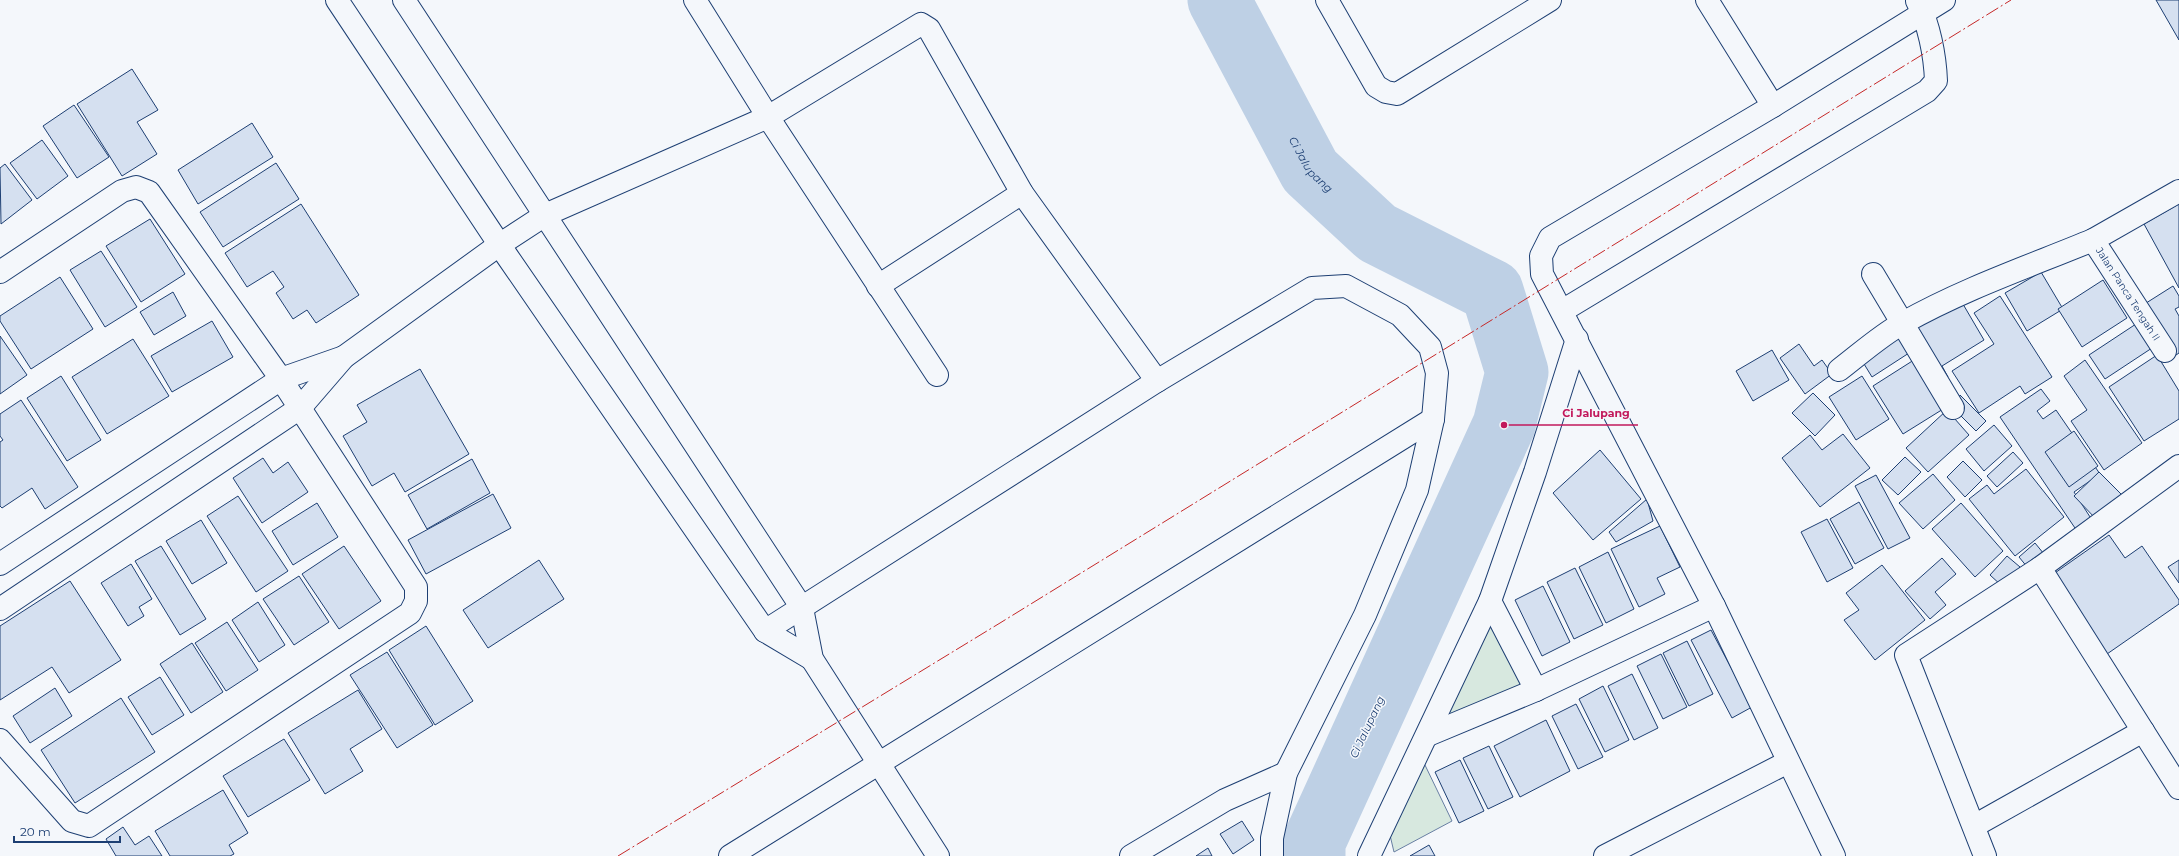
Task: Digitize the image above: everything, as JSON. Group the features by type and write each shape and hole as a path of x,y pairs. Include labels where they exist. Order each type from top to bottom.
{"street":[{"path":"337,0 499,245 765,631 812,659"},
{"path":"404,0 802,608 812,659 881,763 938,856"},
{"path":"695,0 768,117 937,375"},
{"path":"1327,0 1376,86 1386,92 1397,94 1550,0"},
{"path":"1707,0 1773,106"},
{"path":"1834,856 1714,606 1542,274 1541,256 1550,238 1773,106 1920,6 1944,0"},
{"path":"1562,311 1927,91 1936,80 1936,66 1920,6"},
{"path":"0,609 300,408 344,357 499,245 545,215 768,117 921,24 926,26 937,42 1022,193 1157,381"},
{"path":"0,272 122,191 136,187 149,192 281,379 416,587 416,601 410,613 90,826 72,821 0,740"},
{"name":"Jalan Panca Tengah II","path":"2165,351 2093,240 2179,191"},
{"path":"878,286 1022,193"},
{"path":"1839,370 1902,324 1958,295 2093,240"},
{"path":"1873,274 1953,408"},
{"path":"765,631 1157,381 1312,288 1346,286 1400,315 1430,347 1437,373 1433,419 1418,490 1365,615 1286,773 1272,838 1272,856"},
{"path":"1370,856 1490,601 1535,472 1577,339"},
{"path":"0,564 281,379 344,357"},
{"path":"730,856 1433,419"},
{"path":"1984,856 1974,826 1906,655 2040,568 2179,466"},
{"path":"2040,568 2179,788"},
{"path":"1490,601 1536,690"},
{"path":"1428,735 1536,690 1714,606"},
{"path":"1974,826 2143,731"},
{"path":"1605,856 1788,762"},
{"path":"1131,856 1225,800 1286,773"}],"shaded area":[{"path":"1490,613 1527,687 1442,723"},
{"path":"1424,763 1452,821 1394,852 1389,831"}],"building":[{"path":"2156,0 2179,0 2179,40"},
{"path":"132,69 158,110 137,122 157,154 122,176 77,104"},
{"path":"74,105 109,157 77,178 43,126"},
{"path":"252,123 273,157 198,204 178,170"},
{"path":"42,140 68,176 37,199 10,163"},
{"path":"276,163 299,199 223,247 200,212"},
{"path":"5,164 32,200 1,224 0,168"},
{"path":"301,204 359,295 316,323 307,310 293,319 276,293 284,287 273,271 247,287 225,253"},
{"path":"2179,204 2179,288 2144,224"},
{"path":"150,219 185,274 141,302 106,246"},
{"path":"101,251 137,307 105,327 70,270"},
{"path":"2041,272 2063,309 2027,331 2005,293"},
{"path":"60,277 93,329 31,369 0,321 0,316"},
{"path":"2103,280 2127,318 2082,347 2058,309"},
{"path":"2173,286 2179,296 2179,307 2175,309 2179,316 2179,353 2176,355 2143,305"},
{"path":"173,292 186,316 154,335 140,312"},
{"path":"2000,296 2052,377 2025,394 2020,386 1979,413 1952,371 1994,344 1974,313"},
{"path":"1960,299 1984,340 1942,366 1948,377 1941,381 1910,329"},
{"path":"212,321 233,357 172,392 151,356"},
{"path":"2136,324 2152,348 2105,379 2089,355"},
{"path":"1899,335 1909,353 1872,377 1861,359"},
{"path":"0,336 27,375 0,394"},
{"path":"133,339 169,396 107,434 72,377"},
{"path":"1799,344 1814,366 1822,360 1832,374 1805,394 1780,358"},
{"path":"1772,350 1789,380 1753,401 1736,371"},
{"path":"2157,355 2179,391 2179,419 2144,441 2109,387"},
{"path":"1917,358 1948,406 1903,434 1873,386"},
{"path":"2085,360 2142,443 2104,470 2071,421 2087,410 2064,376"},
{"path":"420,369 469,454 405,492 394,473 372,486 343,436 367,422 357,405"},
{"path":"61,376 101,440 67,461 27,398"},
{"path":"1862,376 1889,419 1856,440 1829,397"},
{"path":"2041,389 2050,401 2037,411 2043,419 2056,410 2100,474 2074,492 2092,520 2077,531 2000,417"},
{"path":"1813,393 1835,415 1815,436 1792,413"},
{"path":"1960,395 1986,421 1976,431 1956,411"},
{"path":"21,400 78,487 45,509 32,488 2,508 0,506 0,442 3,440 0,436 0,414"},
{"path":"1947,410 1969,435 1928,472 1906,448"},
{"path":"1994,425 2012,446 1984,471 1966,449"},
{"path":"2074,431 2098,466 2069,487 2045,452"},
{"path":"1843,434 1870,468 1820,507 1782,458 1810,435 1822,450"},
{"path":"1600,450 1641,499 1593,540 1553,493"},
{"path":"2013,452 2023,463 1997,487 1987,476"},
{"path":"1905,457 1921,472 1898,495 1882,480"},
{"path":"263,458 273,473 288,462 308,492 262,523 233,478"},
{"path":"472,459 490,493 427,529 408,495"},
{"path":"1963,461 1982,480 1965,497 1947,477"},
{"path":"2026,469 2064,517 2015,556 1969,499 1987,485 1994,494"},
{"path":"2099,472 2122,495 2097,520 2074,496"},
{"path":"1933,474 1955,500 1923,529 1899,503"},
{"path":"1876,475 1910,538 1888,549 1855,486"},
{"path":"493,494 511,528 426,574 408,540"},
{"path":"238,496 288,571 256,592 207,516"},
{"path":"1647,499 1653,521 1616,542 1609,532"},
{"path":"1859,502 1884,548 1855,564 1830,519"},
{"path":"317,503 338,537 293,565 272,531"},
{"path":"1961,503 2003,551 1975,577 1932,529"},
{"path":"1827,519 1853,568 1827,582 1801,532"},
{"path":"201,520 227,563 192,584 166,541"},
{"path":"1660,526 1680,567 1657,578 1665,594 1639,607 1611,549"},
{"path":"2109,535 2125,558 2142,546 2179,600 2179,604 2107,654 2052,575"},
{"path":"2035,543 2044,554 2028,568 2019,557"},
{"path":"161,546 206,619 180,635 135,561"},
{"path":"344,546 381,601 339,629 302,574"},
{"path":"1608,552 1634,609 1606,623 1579,567"},
{"path":"2007,556 2020,567 2002,586 1990,575"},
{"path":"1942,558 1956,574 1935,592 1946,605 1930,619 1905,591"},
{"path":"539,560 564,599 488,648 463,610"},
{"path":"2179,560 2179,583 2168,567"},
{"path":"131,564 152,599 139,607 144,616 128,626 101,583"},
{"path":"1882,565 1925,620 1875,660 1844,620 1859,610 1846,593"},
{"path":"1575,568 1603,625 1574,639 1547,582"},
{"path":"299,576 329,622 294,645 263,599"},
{"path":"70,581 121,660 69,693 52,667 0,700 0,626"},
{"path":"1543,586 1570,642 1542,656 1515,600"},
{"path":"258,602 285,645 259,662 232,620"},
{"path":"227,622 258,670 226,691 195,643"},
{"path":"426,626 473,701 435,725 389,650"},
{"path":"1711,630 1752,707 1732,718 1691,640"},
{"path":"1687,641 1713,694 1689,706 1663,653"},
{"path":"192,643 223,692 191,713 160,664"},
{"path":"387,652 433,725 397,748 350,675"},
{"path":"1661,654 1687,707 1663,719 1637,666"},
{"path":"1632,674 1658,728 1634,740 1608,686"},
{"path":"160,677 184,715 152,735 128,697"},
{"path":"1603,686 1629,740 1605,752 1579,699"},
{"path":"55,688 72,716 30,743 13,716"},
{"path":"358,690 382,729 350,749 363,771 325,794 288,733"},
{"path":"121,698 155,752 75,803 41,750"},
{"path":"1576,704 1603,757 1578,769 1552,716"},
{"path":"1546,720 1570,771 1520,797 1494,746"},
{"path":"284,739 310,780 248,817 223,776"},
{"path":"1489,746 1513,797 1488,809 1463,758"},
{"path":"1460,760 1484,811 1459,823 1435,772"},
{"path":"223,790 248,833 229,845 234,854 230,856 170,856 155,831"},
{"path":"1242,821 1254,840 1233,854 1220,834"},
{"path":"123,827 135,845 149,836 162,856 116,856 106,839"},
{"path":"1429,845 1435,856 1410,856"},
{"path":"1208,848 1212,856 1196,856"}],"waterway":[{"name":"Ci Jalupang","path":"1219,0 1310,171 1377,233 1492,291 1517,372 1504,425 1314,842 1314,856"}],"power":[{"path":"618,856 1000,623 2011,0"}],"place":[{"name":"Ci Jalupang","path":"1504,425"}]}
